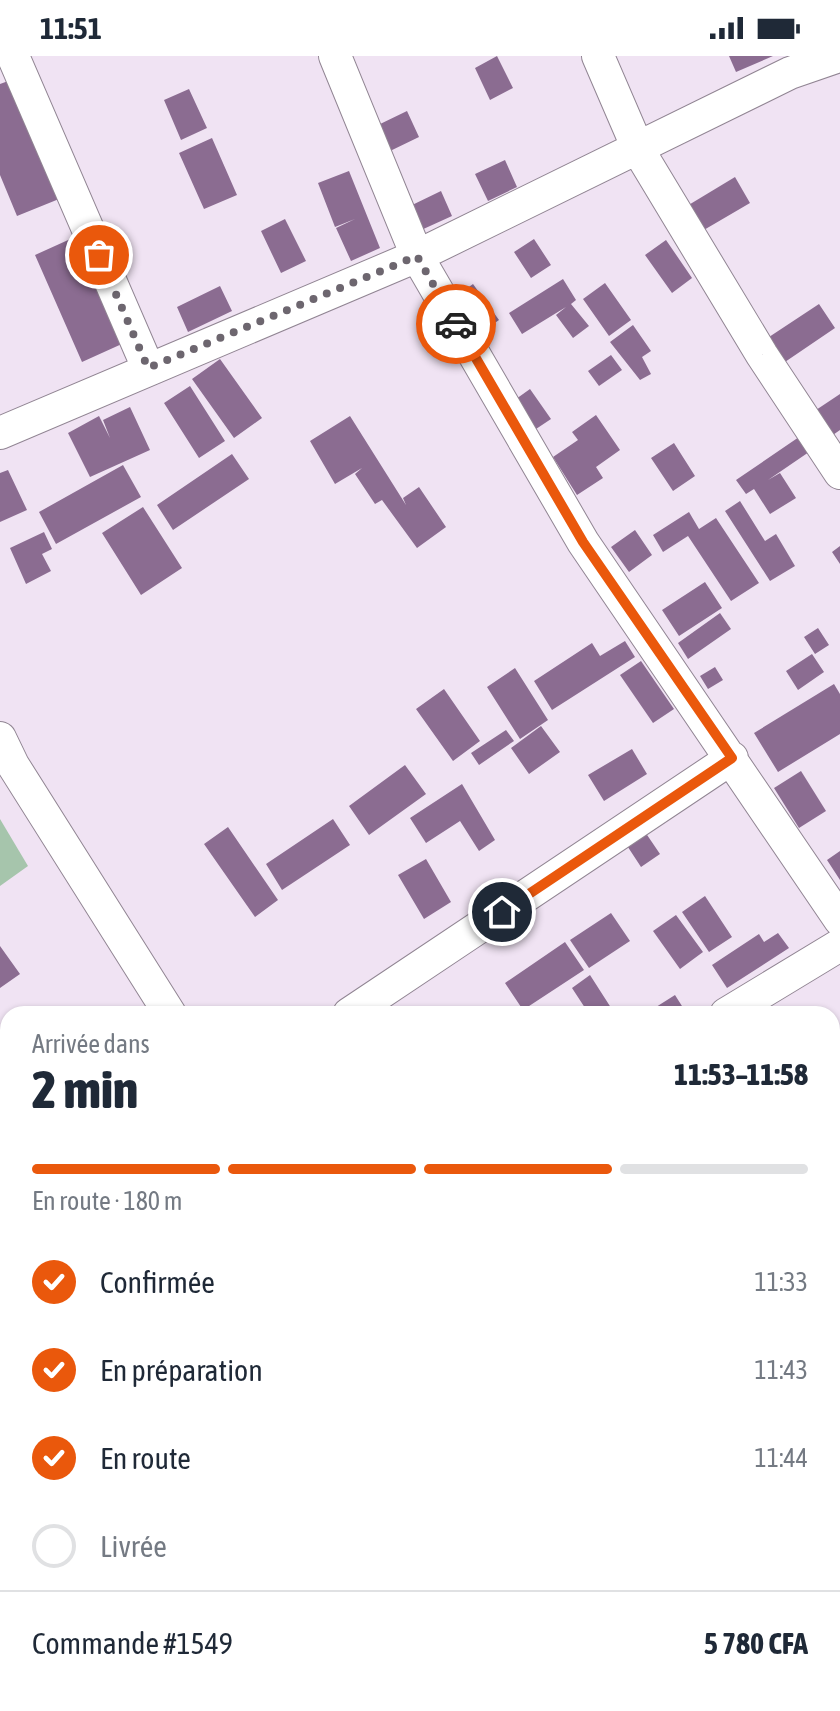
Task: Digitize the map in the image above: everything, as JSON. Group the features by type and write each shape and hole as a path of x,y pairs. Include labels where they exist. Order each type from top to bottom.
{"street":[{"path":"13,56 148,368"},
{"path":"335,56 417,256 583,542 840,920"},
{"path":"598,56 639,151 762,355 840,473"},
{"path":"0,433 417,256 639,151 790,73 839,56"},
{"path":"0,738 13,765 165,1006"},
{"path":"361,1006 732,758"},
{"path":"739,1006 840,945"}],"green space":[{"path":"0,819 28,866 0,886"}],"building":[{"path":"497,56 513,88 490,100 475,68"},
{"path":"729,56 773,56 736,72"},
{"path":"11,80 59,199 17,216 0,175 0,84"},
{"path":"189,89 207,128 181,140 164,100"},
{"path":"407,111 419,137 388,152 376,126"},
{"path":"212,138 237,195 204,209 179,153"},
{"path":"505,160 517,187 488,201 475,174"},
{"path":"349,171 380,248 351,261 336,228 355,219 335,227 318,183"},
{"path":"735,177 750,203 697,234 682,209"},
{"path":"441,191 452,216 419,231 408,207"},
{"path":"285,219 306,261 281,273 261,231"},
{"path":"77,236 124,343 82,362 35,255"},
{"path":"534,239 551,265 531,278 514,252"},
{"path":"666,240 692,278 672,293 645,255"},
{"path":"563,279 576,300 571,304 589,326 573,338 556,315 566,307 522,334 509,313"},
{"path":"605,283 631,320 609,336 583,299"},
{"path":"473,284 499,320 476,336 451,300"},
{"path":"220,286 232,311 188,332 177,307"},
{"path":"819,304 835,328 782,364 766,339"},
{"path":"633,325 651,351 642,357 651,374 640,380 610,342"},
{"path":"611,355 622,370 599,386 588,371"},
{"path":"220,359 262,418 234,438 192,379"},
{"path":"190,386 225,441 199,458 164,403"},
{"path":"530,389 551,419 536,429 516,399"},
{"path":"840,394 840,430 830,437 813,412"},
{"path":"130,407 150,450 90,477 68,433 99,416 110,438 103,420"},
{"path":"596,415 620,450 596,467 603,478 577,495 553,457 578,440 572,432"},
{"path":"350,416 406,505 403,498 419,487 446,527 417,548 382,500 375,504 355,474 362,468 335,484 310,441"},
{"path":"799,437 809,452 768,480 780,473 796,498 770,514 754,489 746,494 736,480"},
{"path":"674,443 695,476 673,491 651,458"},
{"path":"232,454 249,479 173,530 157,505"},
{"path":"123,465 141,497 56,544 39,512"},
{"path":"8,470 27,510 0,522 0,473"},
{"path":"740,501 765,541 776,534 795,566 770,581 725,511"},
{"path":"143,507 182,568 141,595 102,533"},
{"path":"689,512 699,529 716,518 759,583 731,601 688,536 663,552 653,535"},
{"path":"635,530 652,555 629,572 611,547"},
{"path":"44,532 52,549 42,554 51,571 26,584 10,548"},
{"path":"840,546 840,564 832,552"},
{"path":"705,582 722,608 679,636 662,610"},
{"path":"720,613 731,629 688,659 678,643"},
{"path":"818,628 829,645 815,654 804,637"},
{"path":"625,641 635,657 552,710 534,681 592,643 600,656"},
{"path":"812,654 824,672 798,690 786,671"},
{"path":"641,661 674,709 653,723 620,675"},
{"path":"715,667 723,680 708,689 700,676"},
{"path":"515,668 548,720 520,739 487,687"},
{"path":"834,684 840,694 840,734 778,772 754,733"},
{"path":"444,689 480,741 453,761 416,709"},
{"path":"541,726 560,752 529,774 511,748"},
{"path":"506,730 514,741 479,765 471,753"},
{"path":"632,749 647,774 604,801 588,775"},
{"path":"405,765 426,794 369,835 349,806"},
{"path":"801,771 826,811 799,828 774,788"},
{"path":"462,784 495,840 479,851 460,821 426,843 410,818"},
{"path":"333,819 350,845 282,890 266,864"},
{"path":"641,826 660,854 641,867 622,838"},
{"path":"228,827 278,900 255,917 204,844"},
{"path":"840,851 840,880 827,860"},
{"path":"426,859 451,902 424,919 398,875"},
{"path":"705,896 732,937 709,952 682,912"},
{"path":"611,913 630,941 589,968 570,940"},
{"path":"676,915 703,952 680,969 653,931"},
{"path":"778,933 789,948 727,988 712,965 759,934 764,942"},
{"path":"565,942 584,970 529,1006 520,1006 505,983"},
{"path":"0,946 20,974 0,988"},
{"path":"590,975 610,1006 584,1006 572,988"},
{"path":"675,995 682,1006 658,1006"}],"way so far":[{"path":"99,255 148,368 417,256 456,324"}],"route":[{"path":"456,324 583,542 732,758 502,912"}]}
